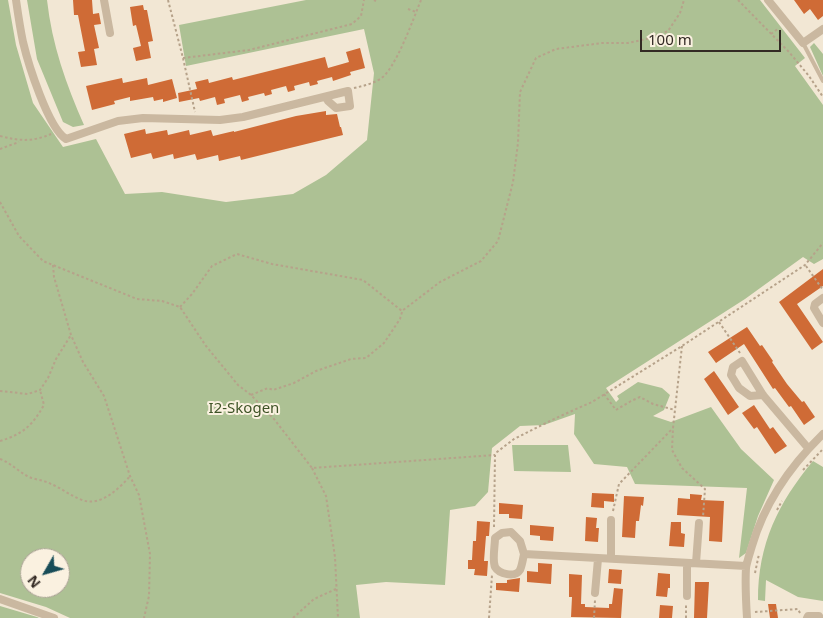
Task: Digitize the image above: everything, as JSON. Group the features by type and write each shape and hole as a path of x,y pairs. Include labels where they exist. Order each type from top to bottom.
{"street":[{"path":"16,0 23,43 30,68 46,109 58,130 66,139 118,121 143,118 220,120 243,117 348,91 350,106 336,108 326,97"},
{"path":"104,0 110,33"},
{"path":"768,0 803,43 823,29"},
{"path":"823,298 814,308 823,323"},
{"path":"763,395 750,396 740,388 731,375 734,367 742,361 763,395 808,448"},
{"path":"747,618 746,566 754,538 773,495 808,448 823,434"},
{"path":"611,520 611,558"},
{"path":"687,596 699,523"},
{"path":"511,532 520,541 524,554 520,570 507,574 502,572 494,565 495,538 502,533 511,532"},
{"path":"524,554 746,566"},
{"path":"595,592 598,559"},
{"path":"0,599 54,618"},
{"path":"807,618 808,616 819,616 820,618"}],"lane":[{"path":"803,43 823,81"}],"path":[{"path":"168,0 196,119"},
{"path":"183,58 249,50 352,24 361,16 364,0"},
{"path":"348,91 382,79 392,65 421,0"},
{"path":"251,395 268,388 273,390 294,383 316,371 352,359 366,358 384,343 400,319 402,311 440,282 481,261 498,241 513,182 518,143 520,92 536,58 556,49 602,43 628,43 651,38 668,31 680,13 684,0"},
{"path":"738,0 772,34 809,76 823,97"},
{"path":"408,8 416,12"},
{"path":"772,34 779,28"},
{"path":"0,149 58,130"},
{"path":"0,136 20,141"},
{"path":"0,202 19,236 43,261 137,299 162,301 180,308 187,320 238,385 251,395 274,419 312,468 326,496 335,557 338,618"},
{"path":"312,468 495,455 514,440 592,402 682,346 805,265 823,243"},
{"path":"180,308 212,266 237,254 272,264 362,280 402,311"},
{"path":"53,265 54,277 71,335 83,362 104,396 130,476 139,495 150,554 149,596 144,618"},
{"path":"805,265 823,290"},
{"path":"719,322 741,356 742,361"},
{"path":"0,391 28,394 40,390 71,335"},
{"path":"682,346 672,450 682,468 705,489 704,516 699,523"},
{"path":"0,440 14,436 28,428 44,405 40,390"},
{"path":"604,394 616,410 631,400 640,398 675,410"},
{"path":"611,520 619,484 673,428"},
{"path":"799,474 823,449"},
{"path":"495,455 495,538"},
{"path":"0,459 30,477 48,482 82,500 94,502 121,487 130,476"},
{"path":"773,517 785,496"},
{"path":"754,576 759,554"},
{"path":"489,618 494,565"},
{"path":"293,618 314,599 336,588"},
{"path":"594,618 595,592"},
{"path":"686,618 687,596"},
{"path":"755,618 755,612 798,609 803,618"}],"green space":[{"name":"I2-Skogen","path":"0,0 8,0 16,45 33,103 63,147 96,139 125,194 162,192 226,202 293,194 326,175 367,140 374,73 364,29 186,66 179,25 306,0 760,0 805,58 795,66 823,105 823,259 814,264 803,257 745,299 606,388 616,402 619,399 617,396 638,382 662,388 670,395 664,410 653,416 671,422 711,407 741,449 774,480 758,516 746,553 739,558 747,488 635,484 627,467 594,464 574,434 575,414 544,425 520,426 492,448 488,492 475,506 450,510 445,585 386,582 356,585 360,618 70,618 46,607 0,593"},
{"path":"27,0 47,0 52,33 61,64 84,125 73,127 63,122 37,59"},
{"path":"814,43 823,54 823,76 810,47"},
{"path":"512,445 568,445 571,472 514,471"},
{"path":"813,461 823,467 823,601 798,597 766,580 765,601 758,600 762,561 772,525 790,493"},
{"path":"0,606 37,617 39,618 0,618"}],"building":[{"path":"73,0 92,0 93,14 99,13 101,24 94,25 99,48 94,49 97,65 81,67 78,52 85,51 78,15 74,15"},
{"path":"794,0 823,0 823,16 818,20 810,9 804,14"},
{"path":"143,5 144,10 147,10 153,41 148,42 151,58 136,61 133,48 141,46 136,25 133,26 130,7"},
{"path":"360,48 365,68 350,72 351,75 333,81 332,77 317,81 318,84 310,86 309,82 294,86 295,90 288,92 286,86 271,90 272,94 265,96 264,93 248,97 249,100 242,102 240,95 224,99 225,103 217,105 215,97 200,101 199,98 179,102 178,93 197,89 195,82 208,79 209,83 232,77 233,80 325,57 328,68 349,62 346,52"},
{"path":"122,78 123,83 147,78 148,85 172,79 177,98 163,102 163,99 154,101 153,97 130,101 130,97 114,101 115,104 92,110 86,86"},
{"path":"326,111 326,115 337,114 343,135 241,160 240,156 219,161 218,155 197,160 195,154 174,159 173,154 153,159 151,153 131,158 124,134 145,129 146,134 167,130 168,135 189,130 190,135 211,130 213,136 296,116"},
{"path":"823,269 823,286 797,304 823,342 812,350 779,302"},
{"path":"747,327 760,346 762,345 787,384 802,402 804,401 815,417 804,425 791,406 789,407 775,388 773,389 744,344 716,363 708,352"},
{"path":"714,371 739,407 728,415 704,379"},
{"path":"754,405 770,429 773,427 787,446 775,454 757,427 754,429 742,413"},
{"path":"592,493 614,494 614,502 604,501 604,508 591,507"},
{"path":"690,494 702,495 701,500 724,501 722,542 709,541 710,517 677,515 678,498 690,499"},
{"path":"624,496 644,497 639,521 636,521 635,538 622,537"},
{"path":"499,503 523,505 522,519 509,518 509,514 499,514"},
{"path":"586,517 597,518 596,528 599,528 598,542 585,541"},
{"path":"477,521 490,522 489,536 486,536 484,561 488,561 487,576 474,575 475,569 468,569 468,560 472,560 473,541 476,541"},
{"path":"671,522 681,522 681,533 685,534 684,547 669,546"},
{"path":"530,525 554,527 553,541 540,540 540,536 530,535"},
{"path":"538,563 552,564 551,584 527,582 527,571 538,572"},
{"path":"609,569 622,570 621,584 608,583"},
{"path":"658,573 670,574 670,588 668,588 667,597 656,596"},
{"path":"569,574 582,575 581,604 585,604 585,607 609,608 609,604 612,604 614,588 623,589 621,618 571,617 572,597 569,597"},
{"path":"520,578 519,592 496,590 496,583 507,583 507,580"},
{"path":"695,582 709,582 707,618 694,618"},
{"path":"768,604 776,604 778,618 770,618"},
{"path":"660,605 673,606 672,618 659,618"}]}
